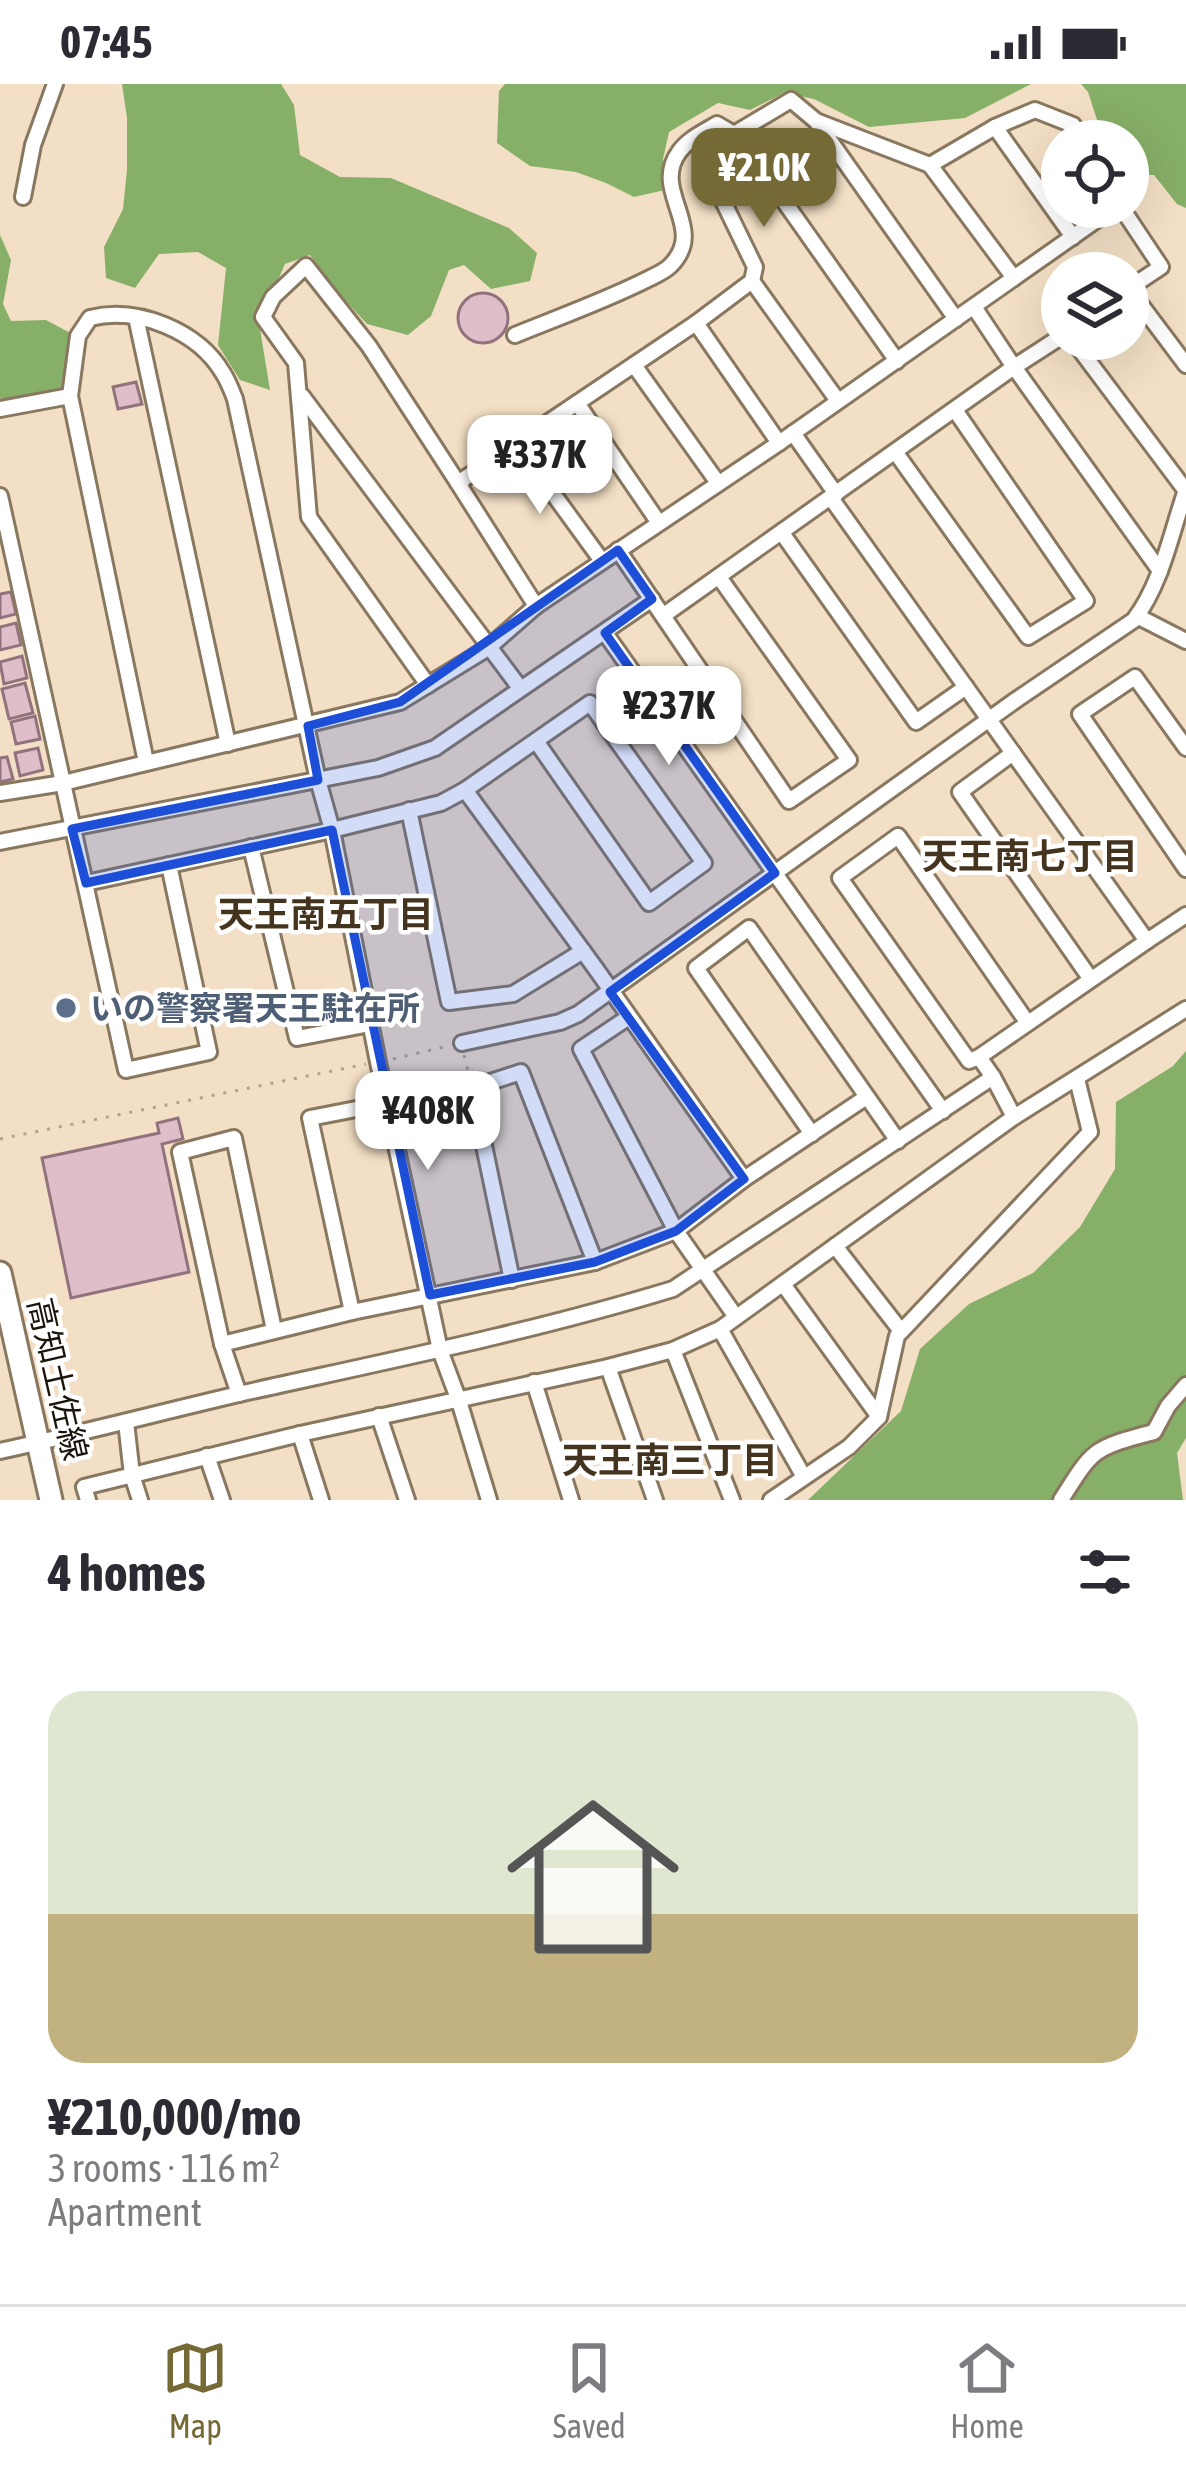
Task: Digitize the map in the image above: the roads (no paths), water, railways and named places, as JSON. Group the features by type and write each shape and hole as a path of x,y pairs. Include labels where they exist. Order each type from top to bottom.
{"main road":[{"name":"高知土佐線","path":"0,1273 51,1500"}],"street":[{"path":"23,197 33,145 55,84"},
{"path":"458,483 752,281 755,267 704,162 790,100 816,121 956,319"},
{"path":"930,165 1035,110 1060,120"},
{"path":"816,121 930,165 1014,278"},
{"path":"515,335 669,268 683,248 686,231 670,192 675,156 717,124 736,135 897,361"},
{"path":"995,127 1073,237"},
{"path":"0,793 63,783 400,702 488,648 536,606 1086,228"},
{"path":"1133,228 1161,267 1149,275"},
{"path":"428,685 309,517 296,363 263,317 273,297 306,266 369,346 536,606"},
{"path":"752,281 838,401"},
{"path":"974,307 1160,571"},
{"path":"146,762 70,396 78,336 90,318 121,314 187,335 223,371 236,399 440,1351 489,1500"},
{"path":"136,317 228,744"},
{"path":"1149,317 1186,365"},
{"path":"696,323 779,443"},
{"path":"664,615 1041,350"},
{"path":"461,1043 578,1014 1137,616 1160,571 1186,490 1088,360"},
{"path":"634,364 718,483"},
{"path":"299,392 520,688"},
{"path":"1,408 70,396"},
{"path":"577,403 659,523"},
{"path":"896,453 1028,637 1086,601 955,410"},
{"path":"793,433 1147,940"},
{"path":"517,444 602,561"},
{"path":"0,496 126,1070 209,1052 170,865"},
{"path":"782,533 916,722 966,687"},
{"path":"618,550 789,801 849,760 718,578"},
{"path":"0,842 378,768 435,748 652,599"},
{"path":"1137,616 1186,641"},
{"path":"605,633 944,1111"},
{"path":"1186,748 1135,677 1080,714 1186,869"},
{"path":"86,883 441,802 590,703 704,862 649,903 536,741"},
{"path":"1013,753 960,792 1090,978"},
{"path":"465,790 744,1179"},
{"path":"409,811 449,1002 513,994 583,951"},
{"path":"1027,1022 898,836 840,878 969,1061 979,1057 1186,915"},
{"path":"251,847 297,1039 370,1024"},
{"path":"812,1134 696,968 749,928 898,1141"},
{"path":"88,1500 84,1487 608,1367 673,1350 721,1329 1014,1117 1186,1009"},
{"path":"629,1017 581,1049 676,1232 736,1317"},
{"path":"979,1057 1014,1117"},
{"path":"512,1280 472,1088 521,1072 595,1262"},
{"path":"0,1451 440,1351 673,1289 993,1077"},
{"path":"770,1500 849,1447 879,1417 897,1336 1090,1132 1077,1079"},
{"path":"223,1344 595,1262 676,1232 744,1179 866,1098"},
{"path":"352,1312 310,1118 387,1102"},
{"path":"239,1394 223,1344 181,1152 234,1138 274,1330"},
{"path":"835,1246 902,1331"},
{"path":"782,1284 879,1417"},
{"path":"721,1329 804,1477"},
{"path":"673,1350 732,1500"},
{"path":"608,1367 655,1500"},
{"path":"534,1382 571,1500"},
{"path":"1061,1500 1086,1460 1105,1445 1154,1432 1186,1385"},
{"path":"379,1416 407,1500"},
{"path":"126,1422 140,1500"},
{"path":"300,1434 321,1500"},
{"path":"207,1456 222,1500"}],"place":[{"name":"いの警察署天王駐在所","path":"66,1008"}],"district":[{"name":"天王南七丁目","path":"1030,856"},
{"name":"天王南五丁目","path":"326,914"},
{"name":"天王南三丁目","path":"670,1460"}]}
